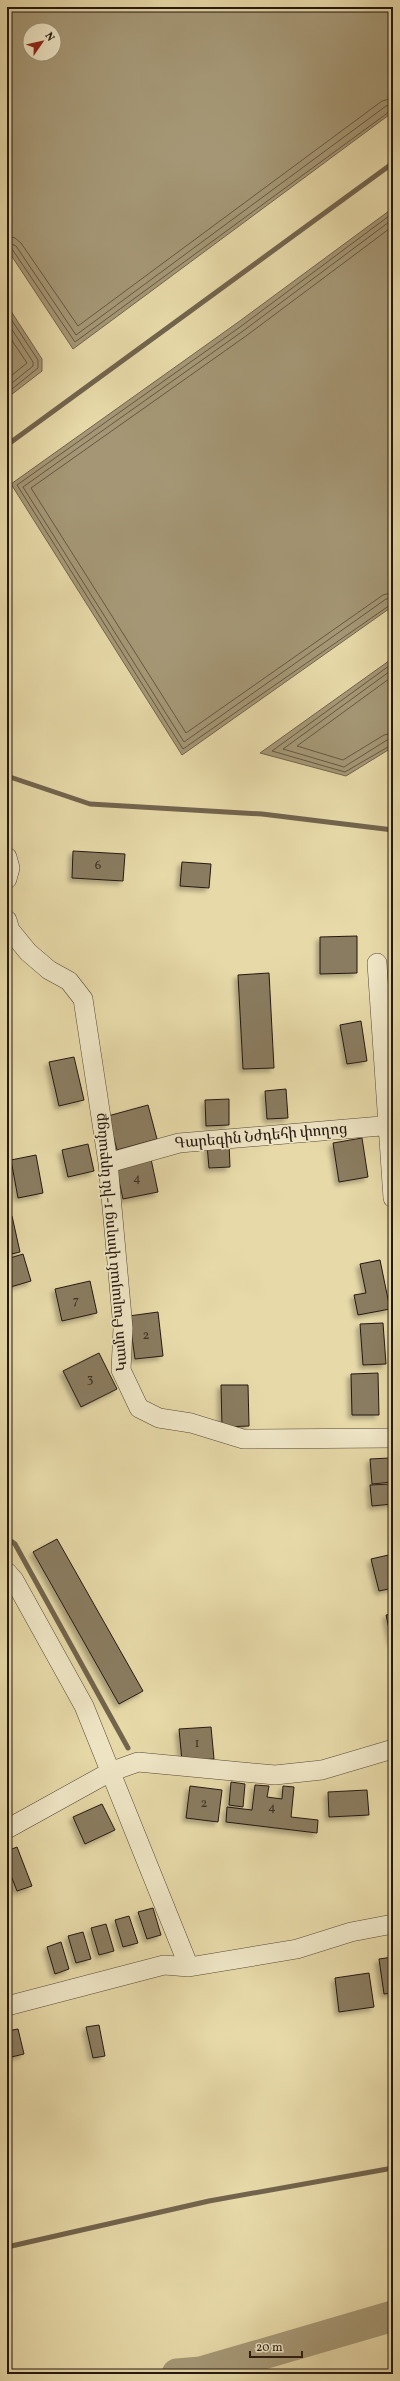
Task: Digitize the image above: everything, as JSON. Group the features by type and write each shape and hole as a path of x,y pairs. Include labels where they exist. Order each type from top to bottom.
{"street":[{"path":"7,856 10,868 7,880"},
{"name":"Կամո Բալայան փողոց 1-ին նրբանցք","path":"7,920 10,930 28,952 49,970 69,982 83,999 108,1163 123,1328 120,1370 139,1408 159,1418 191,1423 243,1439 393,1438"},
{"path":"377,963 390,1125 393,1198"},
{"name":"Գարեգին Նժդեհի փողոց","path":"108,1163 178,1143 390,1125"},
{"path":"7,1572 14,1580 84,1706 189,1967"},
{"path":"7,1829 110,1772 138,1762 275,1775 322,1770 393,1748"},
{"path":"7,2006 164,1965 189,1967 297,1949 351,1932 393,1924"}],"water":[{"path":"7,7 393,7 393,112 73,349 7,249"},
{"path":"393,208 393,606 182,755 11,484 237,323"},
{"path":"7,305 42,359 42,371 7,398"},
{"path":"393,658 393,747 346,776 260,753"}],"building":[{"path":"73,851 125,854 123,881 72,878"},
{"path":"182,862 211,864 209,888 180,886"},
{"path":"357,936 357,973 320,974 320,937"},
{"path":"269,973 274,1068 243,1069 238,975"},
{"path":"361,1021 367,1061 347,1064 340,1025"},
{"path":"74,1057 84,1100 59,1106 49,1062"},
{"path":"286,1089 288,1118 267,1119 265,1091"},
{"path":"229,1099 229,1125 206,1126 205,1100"},
{"path":"148,1105 157,1139 117,1150 108,1116"},
{"path":"362,1138 368,1177 339,1182 333,1143"},
{"path":"229,1143 230,1167 209,1168 207,1145"},
{"path":"88,1144 94,1171 68,1177 62,1150"},
{"path":"36,1155 43,1193 18,1198 11,1160"},
{"path":"151,1159 158,1192 123,1199 116,1167"},
{"path":"12,1216 20,1252 7,1255 7,1218"},
{"path":"23,1254 31,1281 7,1288 7,1259"},
{"path":"380,1260 390,1309 358,1315 354,1295 366,1293 360,1264"},
{"path":"90,1281 97,1313 62,1321 55,1289"},
{"path":"158,1312 163,1356 135,1359 129,1316"},
{"path":"383,1323 386,1364 363,1365 360,1324"},
{"path":"99,1353 117,1389 81,1407 63,1371"},
{"path":"378,1373 379,1415 352,1415 351,1374"},
{"path":"221,1385 248,1385 249,1426 222,1427"},
{"path":"390,1458 392,1482 372,1484 370,1459"},
{"path":"393,1484 393,1504 372,1506 370,1485"},
{"path":"57,1539 143,1691 119,1704 33,1552"},
{"path":"393,1554 393,1588 379,1591 371,1559"},
{"path":"393,1614 393,1643 392,1643 386,1615"},
{"path":"211,1727 214,1759 182,1761 179,1729"},
{"path":"231,1782 245,1784 243,1807 229,1805"},
{"path":"255,1785 269,1786 267,1797 282,1799 283,1786 294,1787 291,1817 318,1820 317,1833 226,1822 227,1807 252,1810"},
{"path":"190,1786 222,1790 218,1822 186,1818"},
{"path":"367,1790 369,1815 329,1817 328,1792"},
{"path":"102,1804 115,1830 85,1844 73,1817"},
{"path":"17,1847 32,1886 17,1891 7,1865 7,1851"},
{"path":"153,1908 161,1935 147,1939 138,1912"},
{"path":"129,1916 138,1943 123,1947 115,1920"},
{"path":"106,1924 114,1951 99,1955 91,1928"},
{"path":"83,1932 91,1959 76,1963 68,1936"},
{"path":"61,1942 69,1969 55,1974 47,1947"},
{"path":"393,1957 393,1993 384,1994 379,1959"},
{"path":"369,1973 374,2007 339,2012 335,1978"},
{"path":"99,2025 105,2056 93,2058 86,2027"},
{"path":"18,2029 24,2054 7,2058 7,2031"}],"waterway":[{"path":"7,445 393,163"},
{"path":"7,776 90,804 262,814 393,830"},
{"path":"7,1538 15,1544 128,1748"},
{"path":"7,2247 209,2201 393,2168"},
{"path":"177,2374 201,2372 393,2316"}]}
